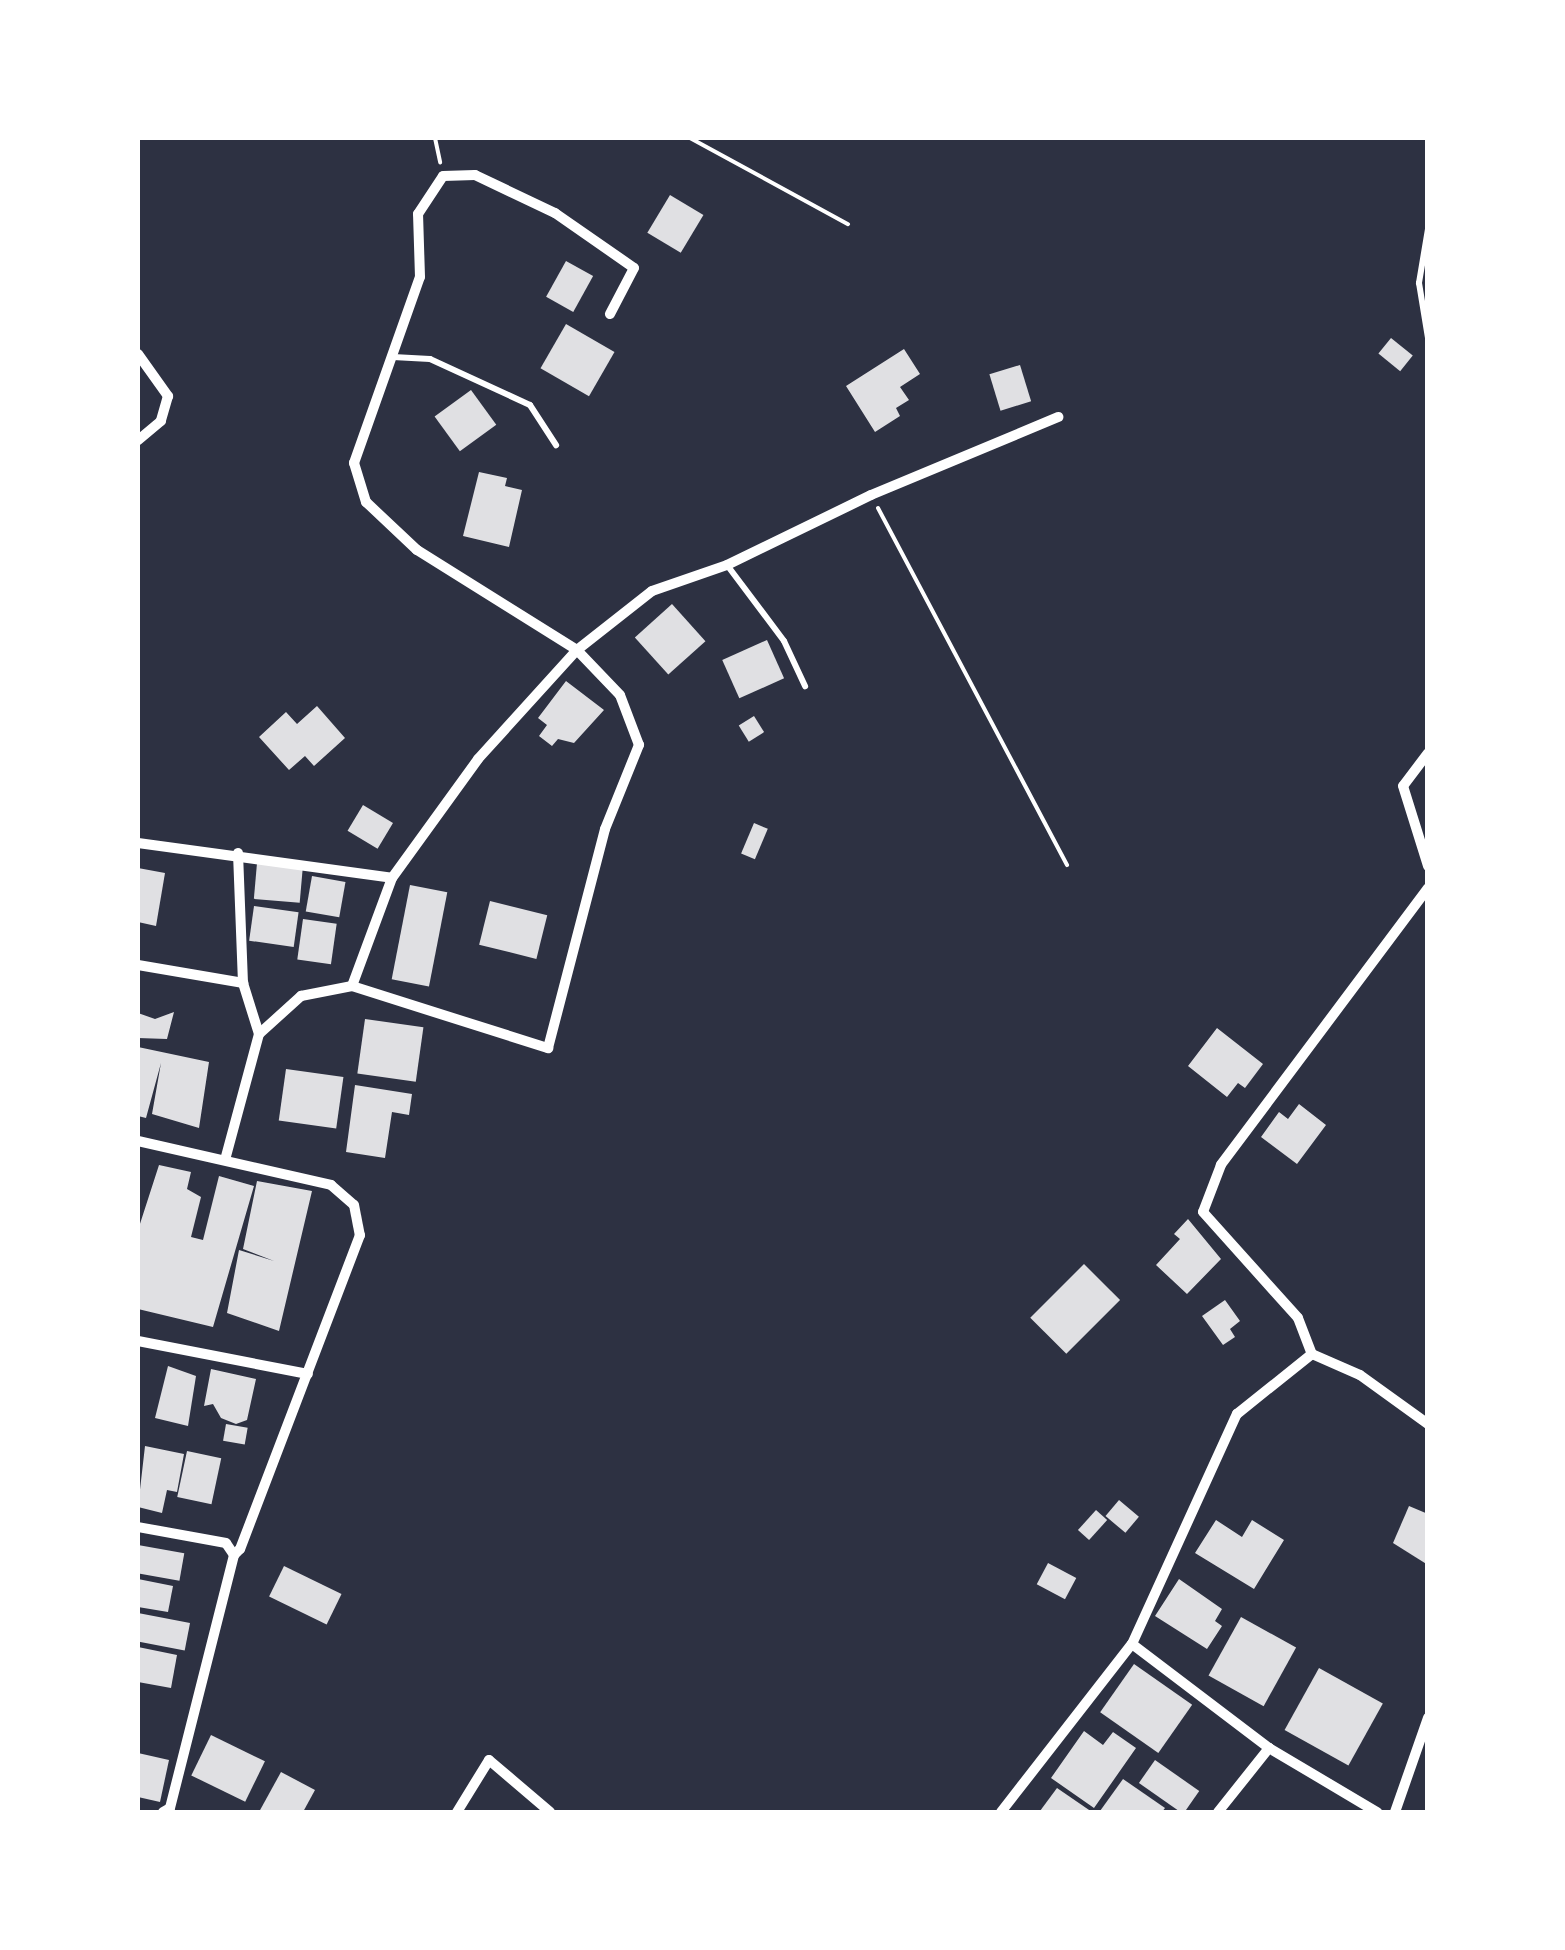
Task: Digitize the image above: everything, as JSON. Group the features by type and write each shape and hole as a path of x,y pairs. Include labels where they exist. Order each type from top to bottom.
{"street":[{"path":"259,1034 301,996 352,986 548,1048 605,828 638,746 620,695 576,650 416,550 366,502 354,463 420,278 418,214 443,176 475,175 491,182 555,213 634,268 610,314"},
{"path":"138,354 168,396 160,421 138,440"},
{"path":"352,986 392,878 478,759 576,650 652,591 728,565 871,494 1058,417"},
{"path":"1428,753 1403,786 1428,866"},
{"path":"138,843 238,852 392,878"},
{"path":"225,1160 259,1034 244,983 238,852"},
{"path":"1428,888 1222,1165 1203,1212 1298,1318 1312,1354 1360,1375 1428,1424"},
{"path":"138,965 244,983"},
{"path":"138,1140 331,1185 354,1205 360,1236 234,1556 170,1808 163,1812"},
{"path":"138,1341 308,1374"},
{"path":"1001,1812 1132,1644 1237,1414 1312,1354"},
{"path":"138,1526 226,1543 234,1556"},
{"path":"1132,1644 1270,1748 1377,1812"},
{"path":"1395,1812 1428,1718"},
{"path":"1218,1812 1270,1748"},
{"path":"457,1812 489,1760 550,1812"}],"lane":[{"path":"1428,229 1419,283 1428,338"},
{"path":"392,357 430,359 530,405 556,445"},
{"path":"728,565 784,641 805,686"}],"path":[{"path":"435,138 443,176"},
{"path":"690,138 848,224"},
{"path":"871,494 1067,865"}],"building":[{"path":"670,195 703,215 681,253 647,233"},
{"path":"566,261 593,276 573,312 546,297"},
{"path":"566,324 614,352 589,396 540,368"},
{"path":"1391,338 1413,356 1400,371 1378,354"},
{"path":"904,349 920,374 900,387 909,400 896,408 900,416 875,432 846,386"},
{"path":"1020,365 1031,401 1001,411 989,374"},
{"path":"471,390 496,425 460,451 435,416"},
{"path":"479,472 507,478 505,486 522,490 509,547 463,536"},
{"path":"672,604 705,641 668,675 635,637"},
{"path":"767,640 784,678 739,698 722,660"},
{"path":"566,681 604,710 574,743 558,739 552,746 539,736 547,725 538,718"},
{"path":"317,706 345,738 314,766 305,756 289,770 259,737 286,712 297,724"},
{"path":"754,716 764,732 749,742 739,726"},
{"path":"363,805 393,823 378,849 348,831"},
{"path":"754,823 768,829 755,859 741,853"},
{"path":"257,863 303,867 300,903 254,899"},
{"path":"138,868 165,873 156,926 138,922"},
{"path":"312,876 345,882 339,917 306,911"},
{"path":"410,885 447,892 429,986 392,979"},
{"path":"490,901 547,915 536,959 479,945"},
{"path":"254,906 299,912 294,947 249,941"},
{"path":"303,919 337,924 331,964 297,960"},
{"path":"174,1012 167,1039 138,1038 138,1013 155,1019"},
{"path":"365,1019 423,1027 416,1082 357,1073"},
{"path":"1217,1028 1263,1064 1245,1088 1238,1083 1227,1097 1188,1066"},
{"path":"138,1047 209,1062 199,1128 152,1114 161,1063 146,1118 138,1116"},
{"path":"286,1069 343,1077 336,1129 279,1120"},
{"path":"355,1085 412,1094 409,1115 392,1112 385,1158 346,1152"},
{"path":"1299,1104 1326,1125 1297,1164 1261,1137 1279,1112 1288,1119"},
{"path":"159,1165 191,1172 187,1189 201,1197 191,1237 203,1240 219,1176 254,1186 213,1327 138,1309 138,1230"},
{"path":"257,1181 312,1191 279,1331 227,1313 239,1250 274,1261 243,1249"},
{"path":"1188,1219 1221,1259 1187,1294 1156,1265 1180,1239 1174,1234"},
{"path":"1084,1264 1120,1300 1066,1354 1030,1318"},
{"path":"1225,1300 1240,1321 1230,1329 1235,1337 1223,1345 1202,1316"},
{"path":"168,1366 196,1376 188,1426 155,1418"},
{"path":"211,1369 256,1379 247,1420 236,1424 221,1418 213,1404 204,1406"},
{"path":"226,1424 248,1428 245,1445 223,1441"},
{"path":"145,1446 184,1454 177,1492 167,1490 162,1513 138,1507"},
{"path":"187,1451 221,1458 211,1504 177,1497"},
{"path":"1119,1500 1139,1517 1125,1533 1106,1516"},
{"path":"1409,1506 1428,1514 1428,1565 1393,1543"},
{"path":"1096,1510 1107,1520 1089,1540 1078,1530"},
{"path":"1216,1520 1242,1537 1252,1520 1284,1540 1254,1589 1195,1553"},
{"path":"138,1545 184,1553 179,1581 138,1573"},
{"path":"1048,1563 1076,1578 1065,1599 1037,1584"},
{"path":"284,1566 342,1594 327,1625 269,1597"},
{"path":"138,1579 173,1586 168,1612 138,1607"},
{"path":"1179,1579 1222,1609 1215,1621 1222,1626 1207,1649 1155,1616"},
{"path":"138,1613 190,1623 185,1651 138,1642"},
{"path":"1241,1617 1296,1648 1264,1706 1209,1676"},
{"path":"138,1647 177,1655 171,1688 138,1682"},
{"path":"1134,1664 1192,1705 1158,1753 1100,1712"},
{"path":"1319,1668 1383,1703 1348,1765 1285,1730"},
{"path":"1084,1731 1103,1745 1113,1732 1136,1748 1094,1808 1051,1778"},
{"path":"211,1735 265,1761 245,1802 191,1775"},
{"path":"138,1753 169,1760 160,1802 138,1797"},
{"path":"1155,1760 1199,1791 1185,1812 1180,1812 1139,1783"},
{"path":"281,1772 315,1790 303,1812 259,1812"},
{"path":"1123,1779 1165,1808 1162,1812 1100,1811"},
{"path":"1057,1788 1092,1812 1040,1811"}]}
